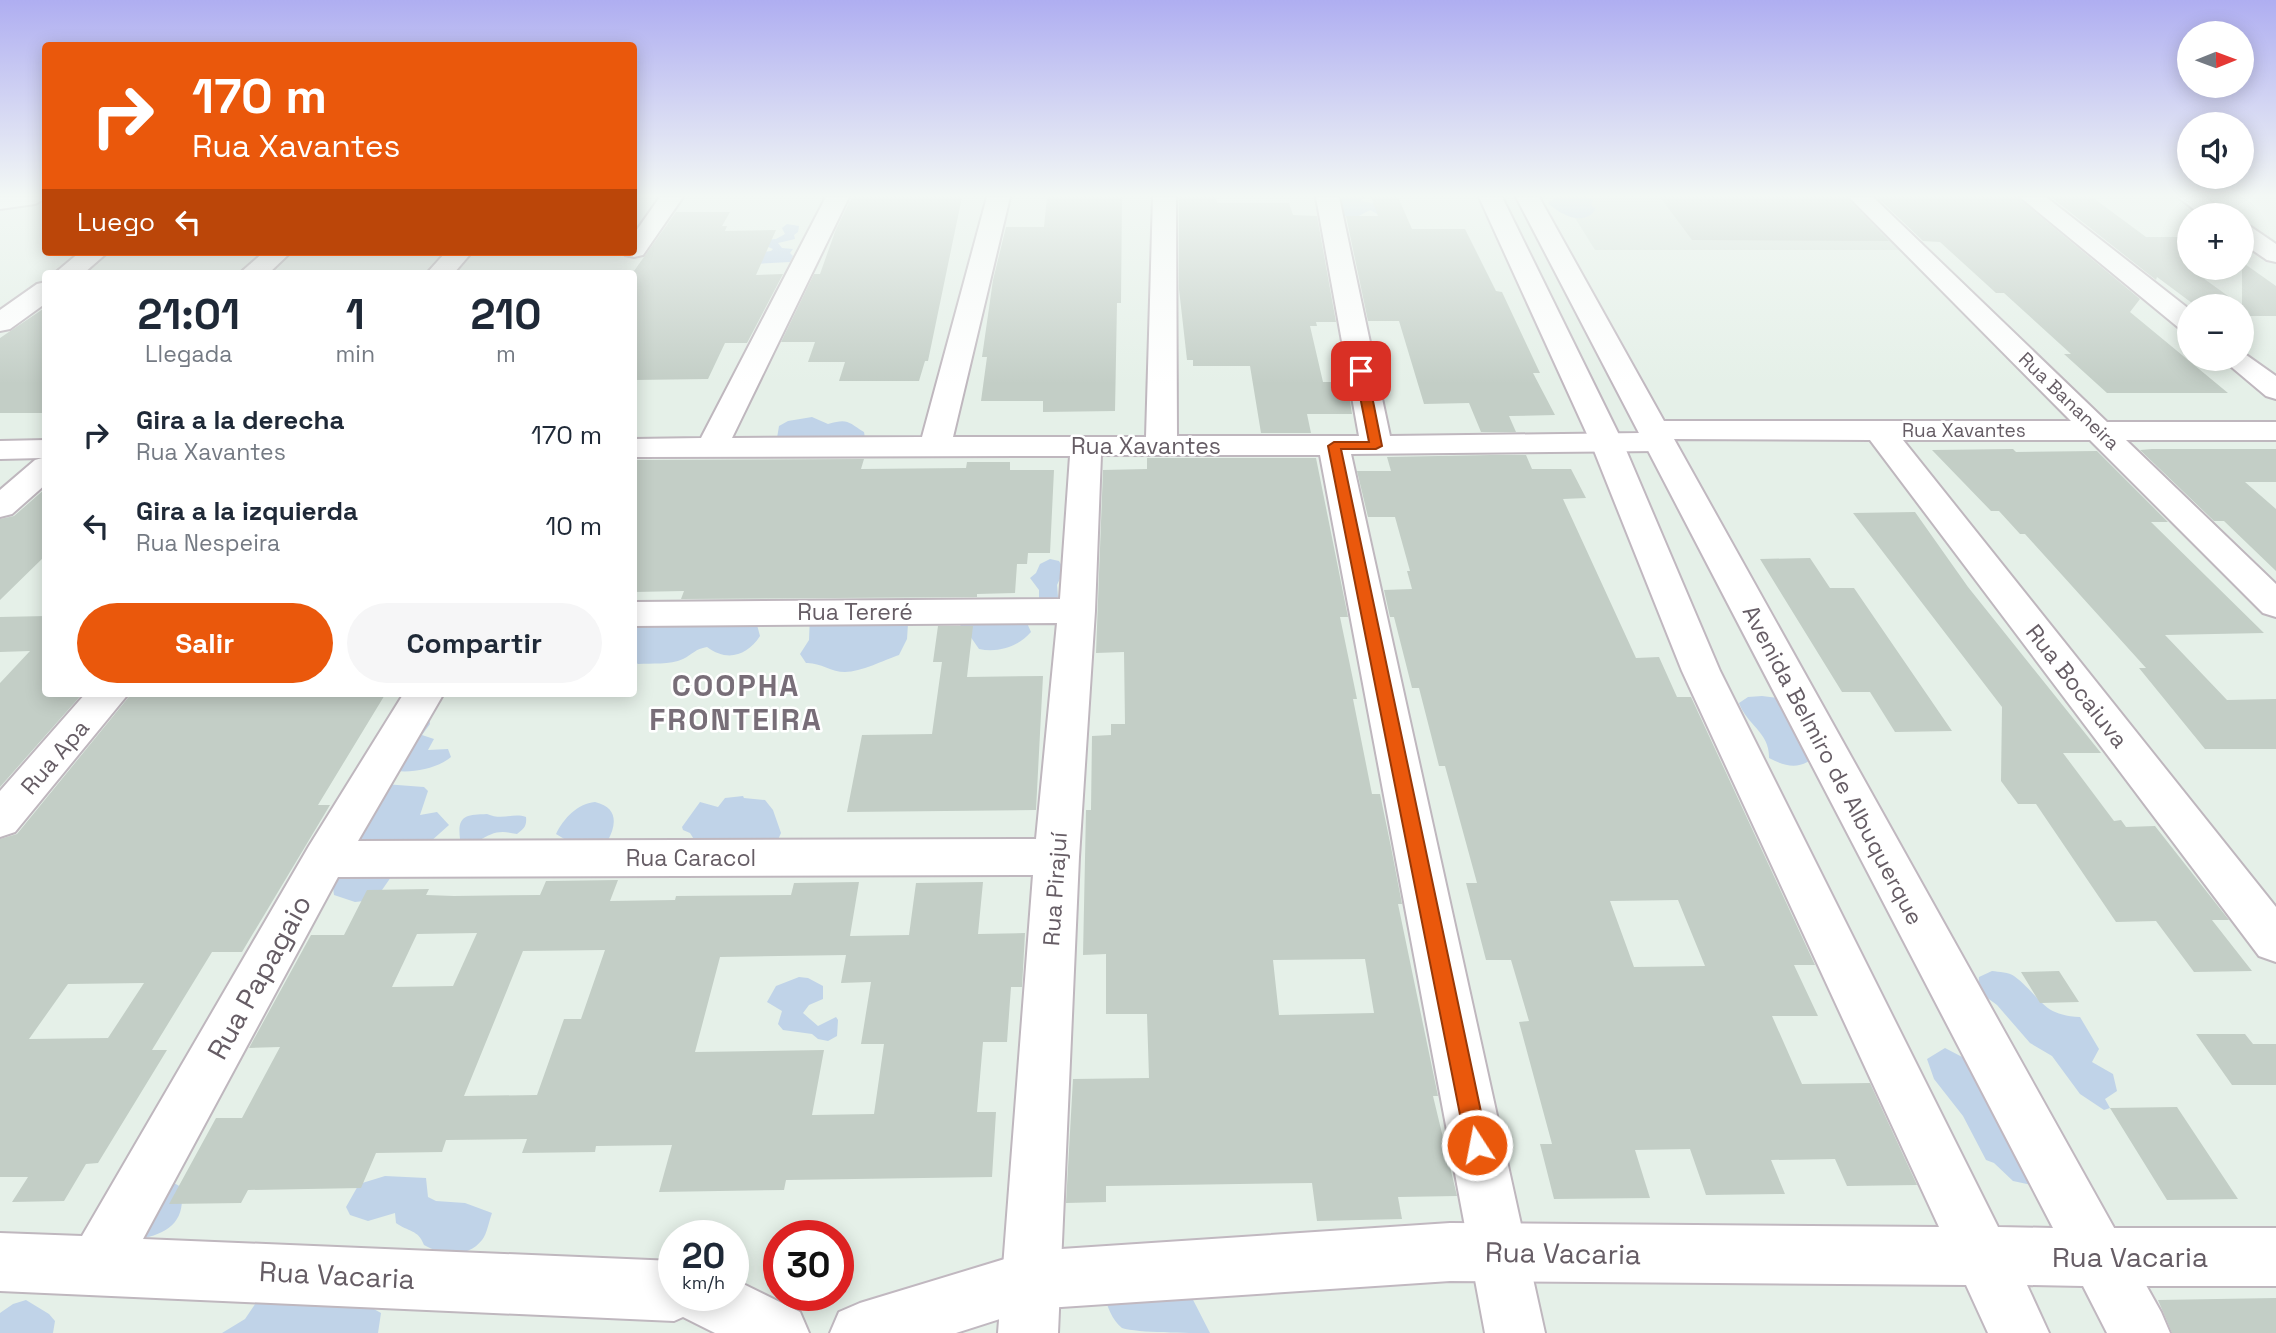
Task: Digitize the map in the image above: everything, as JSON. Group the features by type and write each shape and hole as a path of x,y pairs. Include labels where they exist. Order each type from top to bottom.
{"street":[{"path":"72,270 86,259"},
{"path":"712,447 807,259"},
{"path":"935,447 983,259"},
{"path":"1161,445 1163,259"},
{"path":"1334,259 1355,446 1515,1333"},
{"path":"1520,259 1607,443 1701,671 2019,1333"},
{"name":"Avenida Belmiro de Albuquerque","path":"1561,259 2140,1333"},
{"name":"Rua Bananeira","path":"1924,259 2276,605"},
{"path":"2110,259 2177,313"},
{"path":"0,323 42,293"},
{"path":"2251,371 2276,390"},
{"name":"Rua Xavantes","path":"637,447 1355,446 1607,443 1656,436 1878,429 2276,431"},
{"name":"Rua Bocaiuva","path":"1878,429 2276,942"},
{"name":"Rua Pirajuí","path":"1030,1307 1057,857 1077,611 1086,446"},
{"path":"0,450 42,452"},
{"path":"0,507 42,454"},
{"name":"Rua Tereré","path":"637,614 1077,611"},
{"name":"Rua Apa","path":"0,820 106,697"},
{"name":"Rua Papagaio","path":"98,1264 325,859 422,697"},
{"name":"Rua Caracol","path":"325,859 1057,857"},
{"name":"Rua Vacaria","path":"860,1333 1030,1307 1450,1252 2276,1257"},
{"name":"Rua Vacaria","path":"0,1262 98,1264 658,1290"},
{"path":"734,1311 779,1333"}],"shaded area":[{"path":"748,259 791,259 790,262 754,264"},
{"path":"812,417 828,424 848,422 864,432 865,438 849,444 833,436 810,442 777,438 779,426 788,421"},
{"path":"1050,559 1059,561 1064,570 1057,585 1058,597 1053,602 1039,601 1039,590 1030,578 1040,564"},
{"path":"1012,608 1027,623 1031,632 1014,645 993,650 979,649 970,636 960,631 961,621"},
{"path":"753,610 760,636 749,648 736,655 714,652 707,647 672,662 637,663 637,620 660,618 704,627 712,618"},
{"path":"810,615 908,624 907,639 899,655 858,670 845,672 806,663 800,654 809,640"},
{"path":"1748,697 1778,698 1812,759 1801,765 1791,766 1769,758 1766,742 1739,703"},
{"path":"429,717 430,724 422,735 434,739 428,750 448,749 451,757 426,769 397,771"},
{"path":"384,784 424,787 428,791 420,815 437,812 449,825 391,877 382,890 364,901 355,902 334,895 334,884 344,855"},
{"path":"743,796 765,800 773,810 781,833 776,844 695,841 690,833 683,830 682,827 700,802 718,807 725,798"},
{"path":"595,802 605,806 614,819 606,844 596,858 556,834 572,813 588,803"},
{"path":"487,814 498,817 526,817 525,825 517,834 496,833 477,842 460,839 460,825 464,818"},
{"path":"1992,971 2014,976 2049,1009 2067,1016 2080,1017 2099,1049 2092,1062 2113,1074 2117,1091 2105,1099 2110,1108 2104,1110 2080,1094 2052,1056 2030,1043 1997,1005 1978,991 1979,977"},
{"path":"799,977 808,978 823,986 823,999 809,1005 803,1013 818,1026 836,1017 837,1036 828,1041 818,1039 812,1034 783,1030 778,1024 782,1011 767,1002 776,986"},
{"path":"1945,1048 1966,1059 2036,1186 2013,1181 1994,1163 1986,1160 1963,1116 1934,1079 1927,1059"},
{"path":"385,1176 426,1178 428,1197 436,1201 465,1203 492,1213 484,1237 476,1246 462,1253 446,1253 424,1245 416,1233 396,1223 395,1213 368,1221 350,1215 346,1207 359,1184"},
{"path":"167,1179 181,1187 181,1210 177,1218 165,1231 134,1240"},
{"path":"1188,1290 1210,1333 1151,1332 1122,1328 1110,1313 1104,1294"},
{"path":"262,1294 354,1300 360,1308 372,1308 381,1313 378,1333 222,1333 245,1319"},
{"path":"26,1300 49,1314 55,1321 53,1333 0,1333 0,1313 13,1304"}],"building":[{"path":"642,259 763,259 756,275 783,274 747,343 725,343 708,379 637,380 637,270 635,270"},
{"path":"825,259 949,259 928,361 925,361 919,381 839,381 845,362 808,362 815,342 781,342 814,274 820,274"},
{"path":"998,259 1121,259 1121,303 1117,303 1115,411 1043,412 1043,401 981,401 987,357 982,357"},
{"path":"1179,259 1325,259 1336,322 1316,322 1317,326 1310,326 1323,382 1347,382 1352,414 1307,414 1311,433 1261,433 1250,366 1193,366 1193,360 1187,360 1179,289"},
{"path":"1355,259 1480,259 1496,291 1502,292 1540,373 1533,373 1555,415 1509,416 1516,432 1481,432 1469,403 1424,404 1399,321 1368,321"},
{"path":"1959,259 2092,259 2140,299 2130,312 2177,351 2177,371 2201,371 2228,393 2107,393 2064,354 2071,354 2004,293 1996,293"},
{"path":"2130,259 2177,259 2177,280 2206,280 2225,294 2180,294 2157,277 2156,280"},
{"path":"2254,270 2276,286 2276,316 2254,316 2254,294 2242,294 2242,280 2254,280"},
{"path":"42,310 42,413 0,413 0,338"},
{"path":"2013,449 2016,452 2097,451 2168,522 2151,522 2264,633 2165,635 2227,700 2276,699 2276,749 2205,749 2139,668 2146,668 2025,534 2020,534 1999,511 1991,511 1932,450"},
{"path":"2276,449 2276,482 2245,482 2276,509 2276,571 2224,521 2214,521 2140,450"},
{"path":"1526,455 1532,469 1571,469 1586,498 1563,499 1636,658 1659,657 1677,697 1691,697 1815,965 1794,965 1818,1016 1772,1016 1802,1084 1870,1083 1917,1185 1847,1186 1835,1159 1771,1160 1785,1194 1706,1195 1690,1149 1635,1150 1650,1198 1554,1199 1540,1144 1552,1144 1519,1022 1529,1021 1511,960 1486,960 1466,883 1477,883 1445,766 1439,766 1419,688 1412,688 1394,617 1390,617 1384,590 1412,589 1407,571 1410,571 1395,517 1368,517 1357,471 1391,471 1387,457","holes":["1678,900 1705,966 1634,967 1610,901"]},
{"path":"1147,458 1316,458 1348,617 1340,617 1357,699 1353,699 1372,794 1380,794 1402,904 1398,904 1438,1096 1433,1096 1457,1196 1398,1197 1402,1219 1317,1221 1312,1183 1106,1186 1106,1202 1066,1203 1073,1079 1149,1078 1147,1014 1106,1014 1106,954 1083,955 1086,810 1091,810 1092,736 1111,735 1111,724 1125,724 1124,652 1096,653 1103,470 1147,469","holes":["1365,959 1374,1013 1279,1015 1273,960"]},
{"path":"864,459 861,469 966,468 967,462 1010,462 1010,470 1054,470 1050,553 1028,553 1027,564 1017,564 1015,593 977,594 977,597 681,599 684,591 637,592 637,460"},
{"path":"42,492 42,559 0,600 0,519 14,516"},
{"path":"1915,512 1968,587 2101,753 2063,753 2114,821 2121,820 2126,827 2155,826 2229,920 2212,920 2252,971 2194,972 2156,921 2116,922 2036,804 2018,804 2001,781 2002,707 1853,513"},
{"path":"1810,558 1830,588 1854,588 1952,731 1895,732 1870,692 1842,692 1760,559"},
{"path":"42,616 42,697 79,697 0,787 0,683 30,651 0,652 0,617"},
{"path":"938,626 973,626 967,677 1043,676 1036,810 847,812 862,735 932,734 942,662 933,662"},
{"path":"129,697 384,697 318,805 330,805 242,952 212,952 152,1050 167,1050 98,1163 86,1164 64,1201 12,1202 28,1177 0,1177 0,839 17,834","holes":["144,983 108,1038 29,1039 68,984"]},
{"path":"618,880 610,901 675,900 676,896 791,895 794,883 859,882 850,936 909,935 916,883 983,882 978,934 1025,933 1022,987 1011,987 1007,1042 983,1042 977,1112 996,1112 992,1177 786,1180 784,1190 659,1192 672,1145 596,1146 595,1152 522,1153 527,1139 446,1140 442,1152 376,1153 361,1188 248,1190 241,1203 169,1204 216,1118 242,1118 280,1047 249,1048 311,935 344,935 367,890 429,889 426,895 454,896 540,895 546,881","holes":["477,933 453,986 392,987 417,934","605,950 581,1019 564,1019 537,1095 464,1096 523,951","846,955 841,983 871,982 861,1044 884,1044 874,1114 812,1115 824,1050 695,1052 720,957"]},
{"path":"2059,971 2079,1002 2040,1003 2021,972"},
{"path":"2196,1034 2245,1034 2253,1044 2276,1044 2276,1085 2232,1085"},
{"path":"2177,1107 2238,1199 2167,1200 2110,1108"},
{"path":"2276,1298 2276,1333 2172,1333 2158,1300"}],"district":[{"name":"COOPHA FRONTEIRA","path":"736,702"}],"route":[{"path":"1361,371 1376,446 1334,446 1477,1145"}]}
